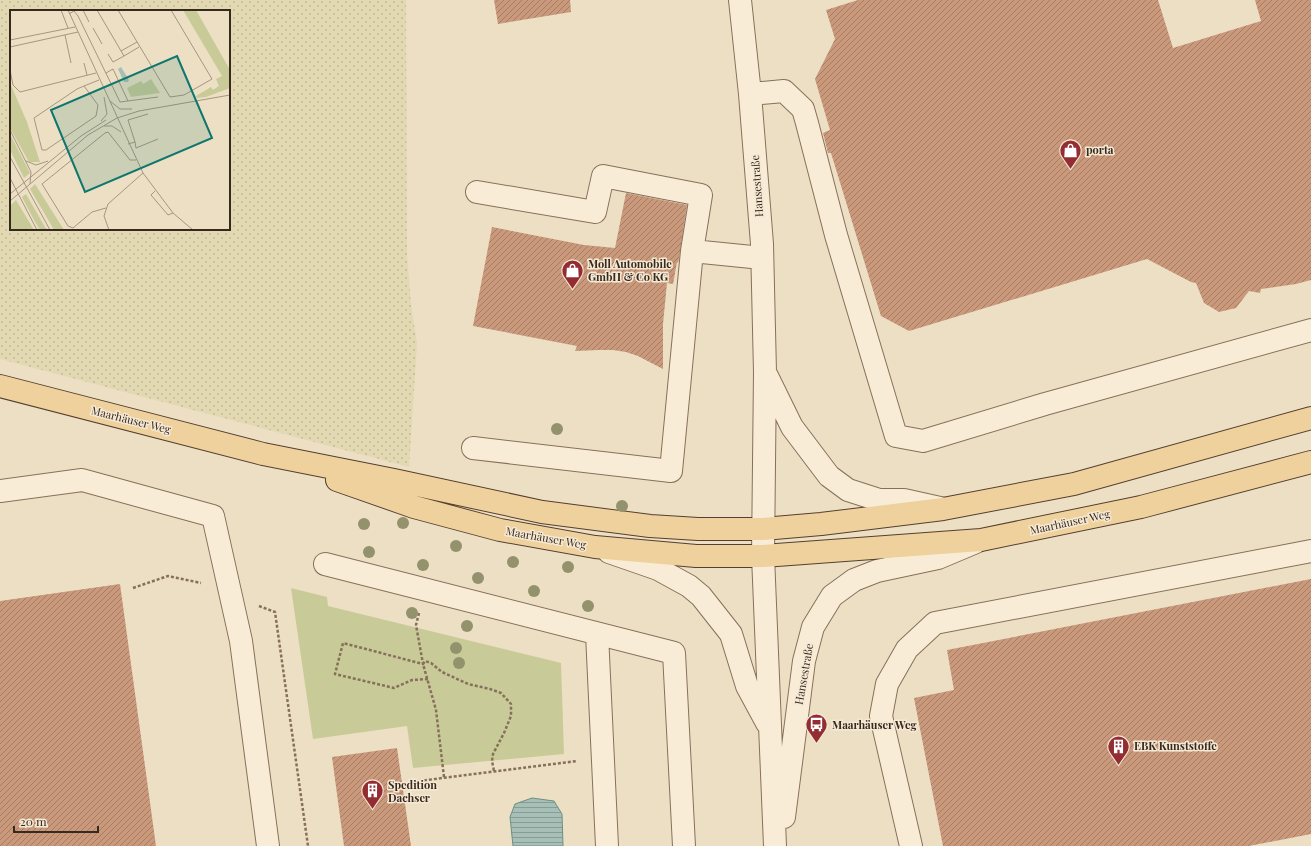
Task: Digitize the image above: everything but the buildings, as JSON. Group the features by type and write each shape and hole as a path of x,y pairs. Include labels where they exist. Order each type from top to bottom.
{"main road":[{"name":"Maarhäuser Weg","path":"0,386 263,454 394,480 542,512 650,526 698,529 764,529 821,524 943,509 1074,484 1311,418"},
{"name":"Maarhäuser Weg","path":"263,454 414,507 500,530 595,547 696,556 763,556 981,540 1141,507 1311,462"}],"street":[{"name":"Hansestraße","path":"740,0 750,94 762,258 765,372 763,556 775,846"},
{"path":"750,94 784,91 803,109 808,123 836,235 896,436 923,441 1045,404 1311,330"},
{"path":"473,448 670,471 692,252 701,195 603,176 595,212 477,192"},
{"path":"692,252 762,258"},
{"name":"Hansestraße","path":"765,372 792,427 828,476 848,490 879,500 904,500 943,509"},
{"path":"0,491 82,480 213,516 241,641 268,846"},
{"name":"Hansestraße","path":"780,846 804,661 813,627 832,596 854,580 877,571 938,558 981,540"},
{"name":"Hansestraße","path":"595,547 658,569 689,586 701,596 732,634 747,686 770,727"},
{"path":"911,846 881,716 886,684 907,649 936,624 1311,551"},
{"path":"325,564 674,653 684,846"},
{"path":"597,634 607,846"}],"path":[{"path":"425,590 416,625 423,664 436,710 444,777"},
{"path":"275,612 308,846"},
{"path":"423,664 343,643 335,674 394,688 412,680 428,679"},
{"path":"423,664 425,660 442,672 468,684 501,693 511,704 511,716 504,733 492,754 494,771"},
{"path":"419,781 603,757"}],"shaded area":[{"path":"0,0 406,0 407,254 411,305 417,343 409,467 0,359"}],"green space":[{"path":"291,588 327,597 328,606 561,663 564,754 413,768 407,726 313,739"}],"water":[{"path":"532,798 554,801 562,814 563,846 513,846 510,817 515,804"}],"place":[{"name":"porta","path":"1071,170"},
{"name":"Moll Automobile GmbH & Co KG","path":"573,290"},
{"name":"Maarhäuser Weg","path":"817,744"},
{"name":"EBK Kunststoffe","path":"1119,766"},
{"name":"Spedition Dachser","path":"373,810"}]}
